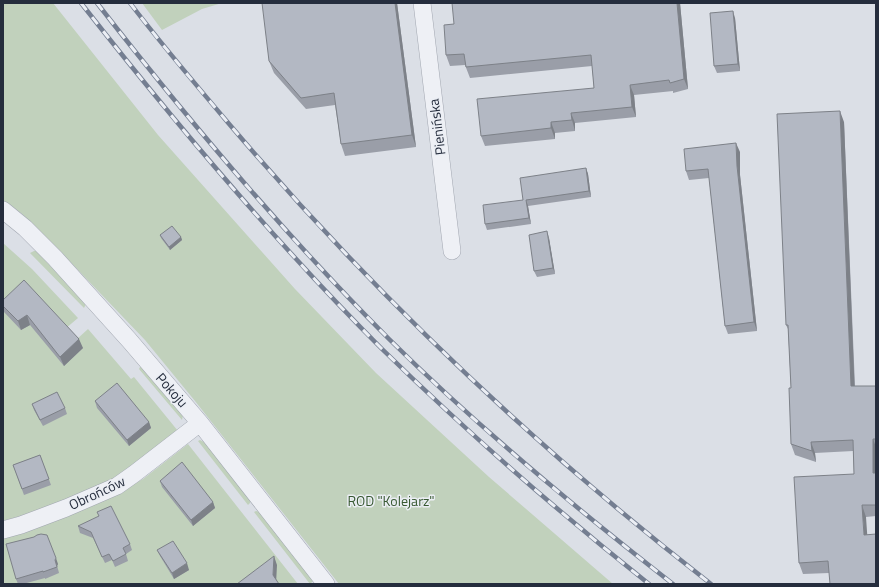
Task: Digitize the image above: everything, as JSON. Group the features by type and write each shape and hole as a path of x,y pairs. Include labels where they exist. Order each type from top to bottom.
{"street":[{"name":"Pienińska","path":"422,3 452,251"},
{"name":"Pokoju","path":"3,210 25,228 55,258 125,336 200,423 326,584"},
{"name":"Obrońców","path":"3,530 66,508 117,486 200,423"}],"green space":[{"name":"ROD \"Kolejarz\"","path":"3,3 53,3 158,135 295,289 376,373 489,477 613,584 339,584 145,340 54,245 22,214 3,200"},
{"path":"142,3 222,3 202,9 162,30"},
{"path":"3,243 32,269 78,318 65,329 76,340 88,329 131,379 134,377 178,431 112,480 31,513 3,521"},
{"path":"36,251 84,301 86,304 84,308 30,253"},
{"path":"142,367 183,415 182,420 139,369"},
{"path":"200,440 206,443 251,499 248,505 198,441"},
{"path":"188,444 298,584 3,584 3,537 119,492 143,479"},
{"path":"254,512 260,512 313,581 310,584"}],"building":[{"path":"262,3 395,3 412,135 341,144 334,93 301,98 269,61"},
{"path":"452,3 677,3 684,79 670,83 669,80 630,85 632,107 571,113 572,120 551,122 551,128 481,136 477,99 594,88 591,55 466,67 464,54 446,55 444,25 454,24"},
{"path":"733,11 738,64 714,66 710,13"},
{"path":"840,111 851,386 876,386 876,439 873,439 873,473 876,473 876,505 862,505 864,535 876,534 876,584 830,584 828,561 799,563 794,477 854,474 853,440 811,442 812,451 791,444 789,388 791,388 788,325 786,325 777,114"},
{"path":"736,143 737,166 754,322 725,326 708,169 686,171 684,149"},
{"path":"586,168 589,191 526,200 529,218 485,224 483,205 523,200 520,178"},
{"path":"172,226 181,237 169,247 160,235"},
{"path":"547,231 553,268 534,271 529,235"},
{"path":"24,280 79,339 60,357 27,315 18,321 3,306 3,300"},
{"path":"117,383 149,422 127,440 95,401"},
{"path":"57,392 65,408 40,420 32,404"},
{"path":"40,455 49,479 22,489 13,465"},
{"path":"182,462 213,502 191,520 160,481"},
{"path":"111,506 130,544 123,548 126,554 113,561 109,554 102,557 91,532 78,526 99,516 97,512"},
{"path":"41,534 47,535 56,558 55,560 57,567 16,579 6,544"},
{"path":"173,541 187,563 172,573 157,550"},
{"path":"274,556 273,575 279,584 237,584"}],"railway":[{"path":"81,3 189,137 264,224 382,349 479,440 546,499 649,584"},
{"path":"97,3 166,90 238,176 312,259 389,339 457,404 527,466 599,526 673,584"},
{"path":"130,3 192,80 285,188 399,309 520,424 582,479 711,584"}]}
